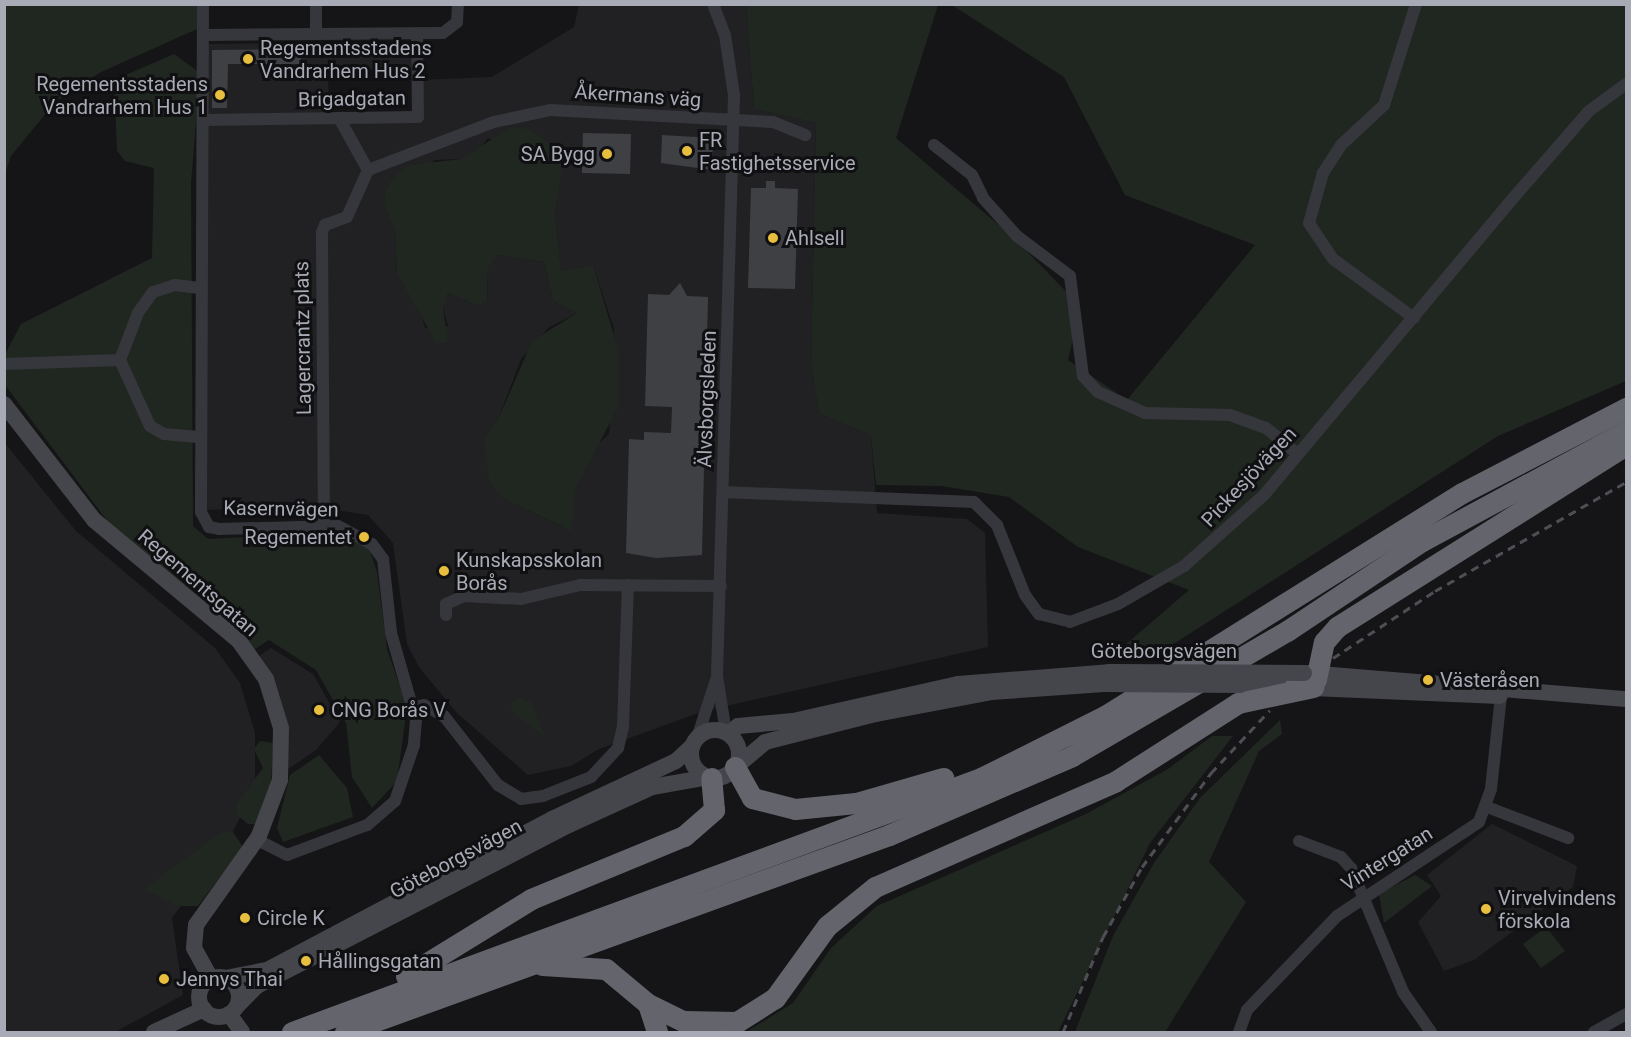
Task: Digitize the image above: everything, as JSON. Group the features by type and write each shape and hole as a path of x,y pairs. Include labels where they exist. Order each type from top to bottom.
{"highway":[{"path":"292,1032 884,816 1060,739 1266,619 1462,493 1626,408"},
{"path":"345,1032 889,835 1072,756 1287,631 1422,541 1626,431"},
{"path":"524,966 606,969 648,1004 702,1025 752,1016 775,998 827,926 875,887 1116,781 1238,703 1307,680 1324,642 1337,627 1626,445"},
{"path":"736,766 741,786 758,802 819,808 892,795 1060,739"},
{"path":"292,1032 432,964 531,899 684,837 714,810 710,777"},
{"path":"648,1004 657,1032"}],"main road":[{"name":"Regementsgatan","path":"4,404 94,520 238,641 266,679 281,728 281,764 274,803 257,840 196,925 194,948 218,979"},
{"name":"Göteborgsvägen","path":"1106,678 1240,685 1307,680 1501,696 1538,692"},
{"name":"Göteborgsvägen","path":"218,979 267,969 542,824 676,761 694,742 713,730 728,734 766,733 992,679 1307,680 1626,699"},
{"name":"Göteborgsvägen","path":"233,1010 257,986 569,825 652,787 710,777 736,766 795,727"},
{"path":"728,734 738,746 736,766"},
{"path":"694,742 693,764 710,777"},
{"path":"233,1010 216,1017 204,1009 200,991 218,979 238,991 233,1010 242,1032"},
{"path":"154,1032 204,1009"}],"street":[{"path":"199,288 175,285 153,292 138,313 120,360 150,426 164,434 199,437 203,4"},
{"path":"316,4 316,34"},
{"path":"203,35 417,33 452,29 458,4"},
{"name":"Älvsborgsleden","path":"713,4 731,63 733,122 717,676 728,734"},
{"path":"1414,318 1333,259 1309,223 1323,173 1341,146 1384,105 1416,4"},
{"name":"Brigadgatan","path":"203,120 418,117 417,33"},
{"name":"Pickesjövägen","path":"723,492 974,502 997,525 1031,606 1048,619 1070,622 1155,586 1184,566 1264,495 1589,111 1626,84"},
{"name":"Åkermans väg","path":"368,170 524,113 614,110 733,122 773,123 805,135"},
{"path":"339,118 368,170"},
{"path":"934,145 972,175 983,198 1017,236 1070,276 1083,375 1098,392 1144,413 1183,410 1246,420 1266,428 1298,454"},
{"name":"Lagercrantz plats","path":"324,526 322,232 325,225 347,217 368,170"},
{"path":"4,364 120,360"},
{"name":"Kasernvägen","path":"199,437 201,512 209,526 324,526 357,533 380,553 391,633 415,707 414,746 406,778 395,801 367,825 294,854 282,855 257,840"},
{"path":"446,615 444,607 455,597 521,598 580,585 721,586"},
{"path":"415,707 423,705 444,717 498,785 521,799 543,796 591,777 618,748 623,727 628,585"},
{"name":"Älvsborgsleden","path":"694,742 717,676"},
{"name":"Vintergatan","path":"1239,1032 1247,1010 1362,894 1472,829 1487,807 1501,696"},
{"path":"1487,807 1569,838"},
{"path":"1299,841 1341,857 1362,894 1403,992 1431,1032"},
{"path":"1594,1032 1626,1014"}],"shaded area":[{"path":"5,4 197,5 197,29 101,72 55,102 11,156 5,174"},
{"path":"579,5 746,5 754,109 816,123 811,366 819,414 871,435 877,513 967,519 985,533 988,647 704,711 599,749 571,766 528,775 456,712 419,667 407,644 393,543 368,515 316,507 205,510 204,44 411,42 411,69 328,70 329,114 420,120 420,80 492,77 574,27","holes":["488,138 562,174 555,213 561,272 593,265 614,329 609,434 594,448 559,525 504,499 484,438 498,420 521,359 548,328 577,313 553,301 544,262 496,255 488,268 487,302 478,306 448,293 443,308 448,326 425,328 416,298 397,273 395,230 434,160 461,159 477,152"]},
{"path":"746,5 938,5 896,138 1014,238 1080,306 1068,360 1127,400 1255,245 1125,195 1064,77 952,5 1626,5 1626,381 1498,436 1161,652 1110,658 1189,590 1078,547 1009,497 942,486 876,485 871,435 819,414 811,366 816,123 754,109"},
{"path":"174,54 200,73 191,183 193,526 208,539 328,533 352,537 369,548 377,572 387,649 407,707 397,781 372,808 352,777 346,723 316,670 269,640 255,649 112,527 5,385 5,355 21,324 152,258 154,168 125,161 117,151 114,80"},
{"path":"511,127 530,129 558,150 562,174 555,213 561,271 593,265 618,349 618,407 575,490 572,531 504,499 489,481 484,437 498,420 532,341 577,313 553,301 544,262 497,255 488,268 487,302 478,306 448,293 443,308 448,343 436,343 397,273 395,230 385,206 385,191 394,177 410,165 461,159"},
{"path":"4,442 76,531 215,648 240,683 255,733 255,786 227,844 172,918 183,995 115,1032 5,1032"},
{"path":"271,648 313,674 340,722 316,750 290,768 282,766 259,656"},
{"path":"519,697 532,703 544,736 512,712 511,703"},
{"path":"1280,720 1282,734 1259,751 1209,862 1246,902 1165,1032 1075,1032 1113,936 1154,863 1200,798"},
{"path":"1212,736 1233,736 1150,843 1058,1032 746,1032 793,1003 831,948 877,906 1086,814 1168,769"},
{"path":"260,741 273,743 271,785 256,824 248,824 237,815 236,805 263,768 254,749"},
{"path":"319,755 347,788 353,817 283,842 277,828 290,775"},
{"name":"Virvelvindens förskola","path":"1492,824 1577,866 1573,887 1474,960 1444,971 1418,922 1441,896 1427,875"},
{"path":"233,832 243,847 198,906 177,906 144,889 220,833"},
{"path":"1415,875 1432,886 1384,923 1379,894"},
{"path":"1546,927 1565,951 1541,968 1523,944"}],"building":[{"path":"300,49 301,64 228,64 227,108 212,108 212,50"},
{"name":"SA Bygg","path":"583,133 631,134 630,174 582,173"},
{"name":"FR Fastighetsservice","path":"662,135 713,138 712,170 661,163"},
{"name":"Ahlsell","path":"766,181 775,181 775,188 798,189 795,289 748,288 751,188 766,188"},
{"path":"680,283 687,296 708,297 702,555 656,558 626,553 629,439 644,440 644,432 671,433 672,407 645,406 648,294 669,295"}],"railway":[{"path":"1333,658 1435,591 1626,482"},
{"path":"1063,1032 1103,937 1142,867 1211,773 1270,710"}],"place":[{"name":"Regementsstadens Vandrarhem Hus 2","path":"248,59"},
{"name":"Regementsstadens Vandrarhem Hus 1","path":"220,95"},
{"name":"FR Fastighetsservice","path":"687,151"},
{"name":"SA Bygg","path":"607,154"},
{"name":"Ahlsell","path":"773,238"},
{"name":"Regementet","path":"364,537"},
{"name":"Kunskapsskolan Borås","path":"444,571"},
{"name":"Västeråsen","path":"1428,680"},
{"name":"CNG Borås V","path":"319,710"},
{"name":"Virvelvindens förskola","path":"1486,909"},
{"name":"Circle K","path":"245,918"},
{"name":"Hållingsgatan","path":"306,961"},
{"name":"Jennys Thai","path":"164,979"}]}
